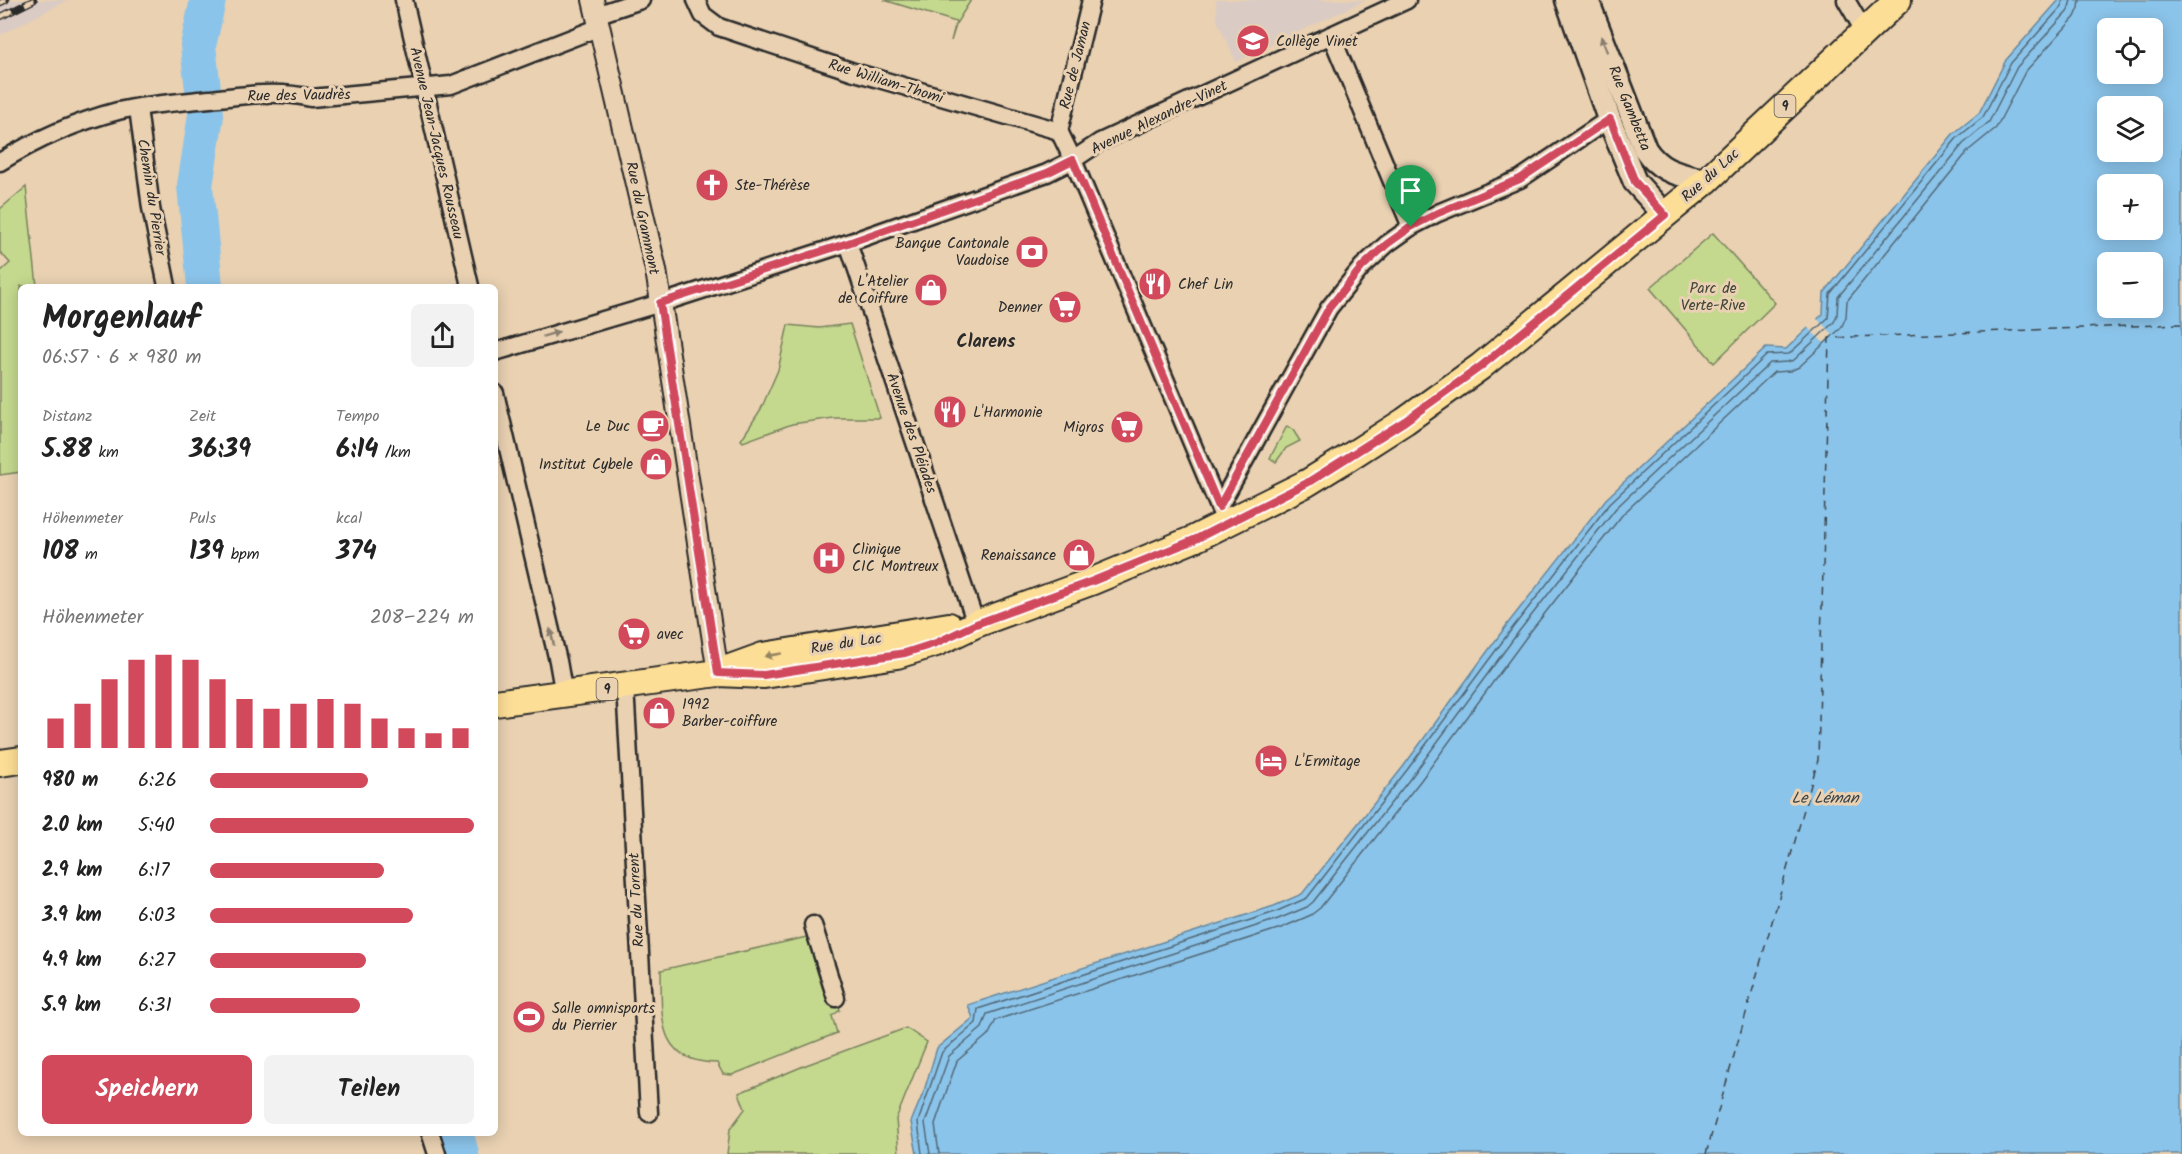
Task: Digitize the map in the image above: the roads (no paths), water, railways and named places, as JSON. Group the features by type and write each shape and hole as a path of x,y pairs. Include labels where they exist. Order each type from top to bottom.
{"main road":[{"name":"Rue Gambetta","path":"1567,0 1635,182 1665,215"},
{"name":"Rue Gambetta","path":"1587,0 1645,149 1653,161 1664,170 1706,181"},
{"name":"Rue du Lac","path":"498,703 718,673 764,675 897,655 936,643 976,624 1178,548 1222,515 1307,483 1405,421 1480,367 1706,181 1898,0"},
{"path":"0,763 18,760"}],"street":[{"name":"Avenue Jean-Jacques Rousseau","path":"404,0 470,284"},
{"name":"Rue des Vaudrès","path":"0,162 36,141 65,128 138,108 231,96 290,93 311,98 451,85 596,14 641,0"},
{"name":"Rue William-Thomi","path":"696,0 704,15 719,27 851,71 1059,131"},
{"name":"Rue de Jaman","path":"1059,131 1091,0"},
{"name":"Avenue Alexandre-Vinet","path":"498,351 660,303 848,243 1047,173 1073,160 1100,142 1407,0"},
{"path":"1846,0 1864,31"},
{"name":"Rue du Grammont","path":"596,14 656,270 718,673"},
{"path":"1331,35 1411,227"},
{"name":"Chemin du Pierrier","path":"138,108 152,208 167,284"},
{"path":"1222,515 1329,308 1362,267 1387,244 1411,227 1438,213 1520,179 1610,119"},
{"path":"1059,131 1222,515"},
{"name":"Avenue des Pléiades","path":"848,243 976,624"},
{"path":"498,406 564,695"},
{"name":"Rue du Torrent","path":"625,686 649,1113"},
{"path":"813,925 836,998"},
{"path":"431,1136 437,1154"}],"water":[{"name":"Le Léman","path":"2059,0 2182,0 2182,1154 917,1154 911,1122 924,1091 937,1048 973,1018 968,1005 1274,906 1302,894 1403,767 1509,622 1606,499 1766,348 1786,349 1823,314 1824,293 1953,134 1979,113 2006,60"}],"waterway":[{"path":"205,284 195,186 206,115 198,46 208,0"},
{"path":"456,1136 461,1154"}],"railway":[{"path":"0,3 6,0"},
{"path":"0,17 34,0"}],"place":[{"name":"Collège Vinet","path":"1253,41"},
{"name":"Ste-Thérèse","path":"712,185"},
{"name":"Banque Cantonale Vaudoise","path":"1032,252"},
{"name":"Chef Lin","path":"1155,284"},
{"name":"L'Atelier de Coiffure","path":"931,290"},
{"name":"Denner","path":"1065,307"},
{"name":"L'Harmonie","path":"950,412"},
{"name":"Le Duc","path":"653,426"},
{"name":"Migros","path":"1127,427"},
{"name":"Institut Cybele","path":"656,464"},
{"name":"Renaissance","path":"1079,555"},
{"name":"Clinique CIC Montreux","path":"829,558"},
{"name":"avec","path":"634,634"},
{"name":"1992 Barber-coiffure","path":"659,713"},
{"name":"L'Ermitage","path":"1271,761"},
{"name":"Salle omnisports du Pierrier","path":"529,1017"}],"district":[{"name":"Clarens","path":"986,341"}],"park label":[{"name":"Parc de Verte-Rive","path":"1713,296"}]}
